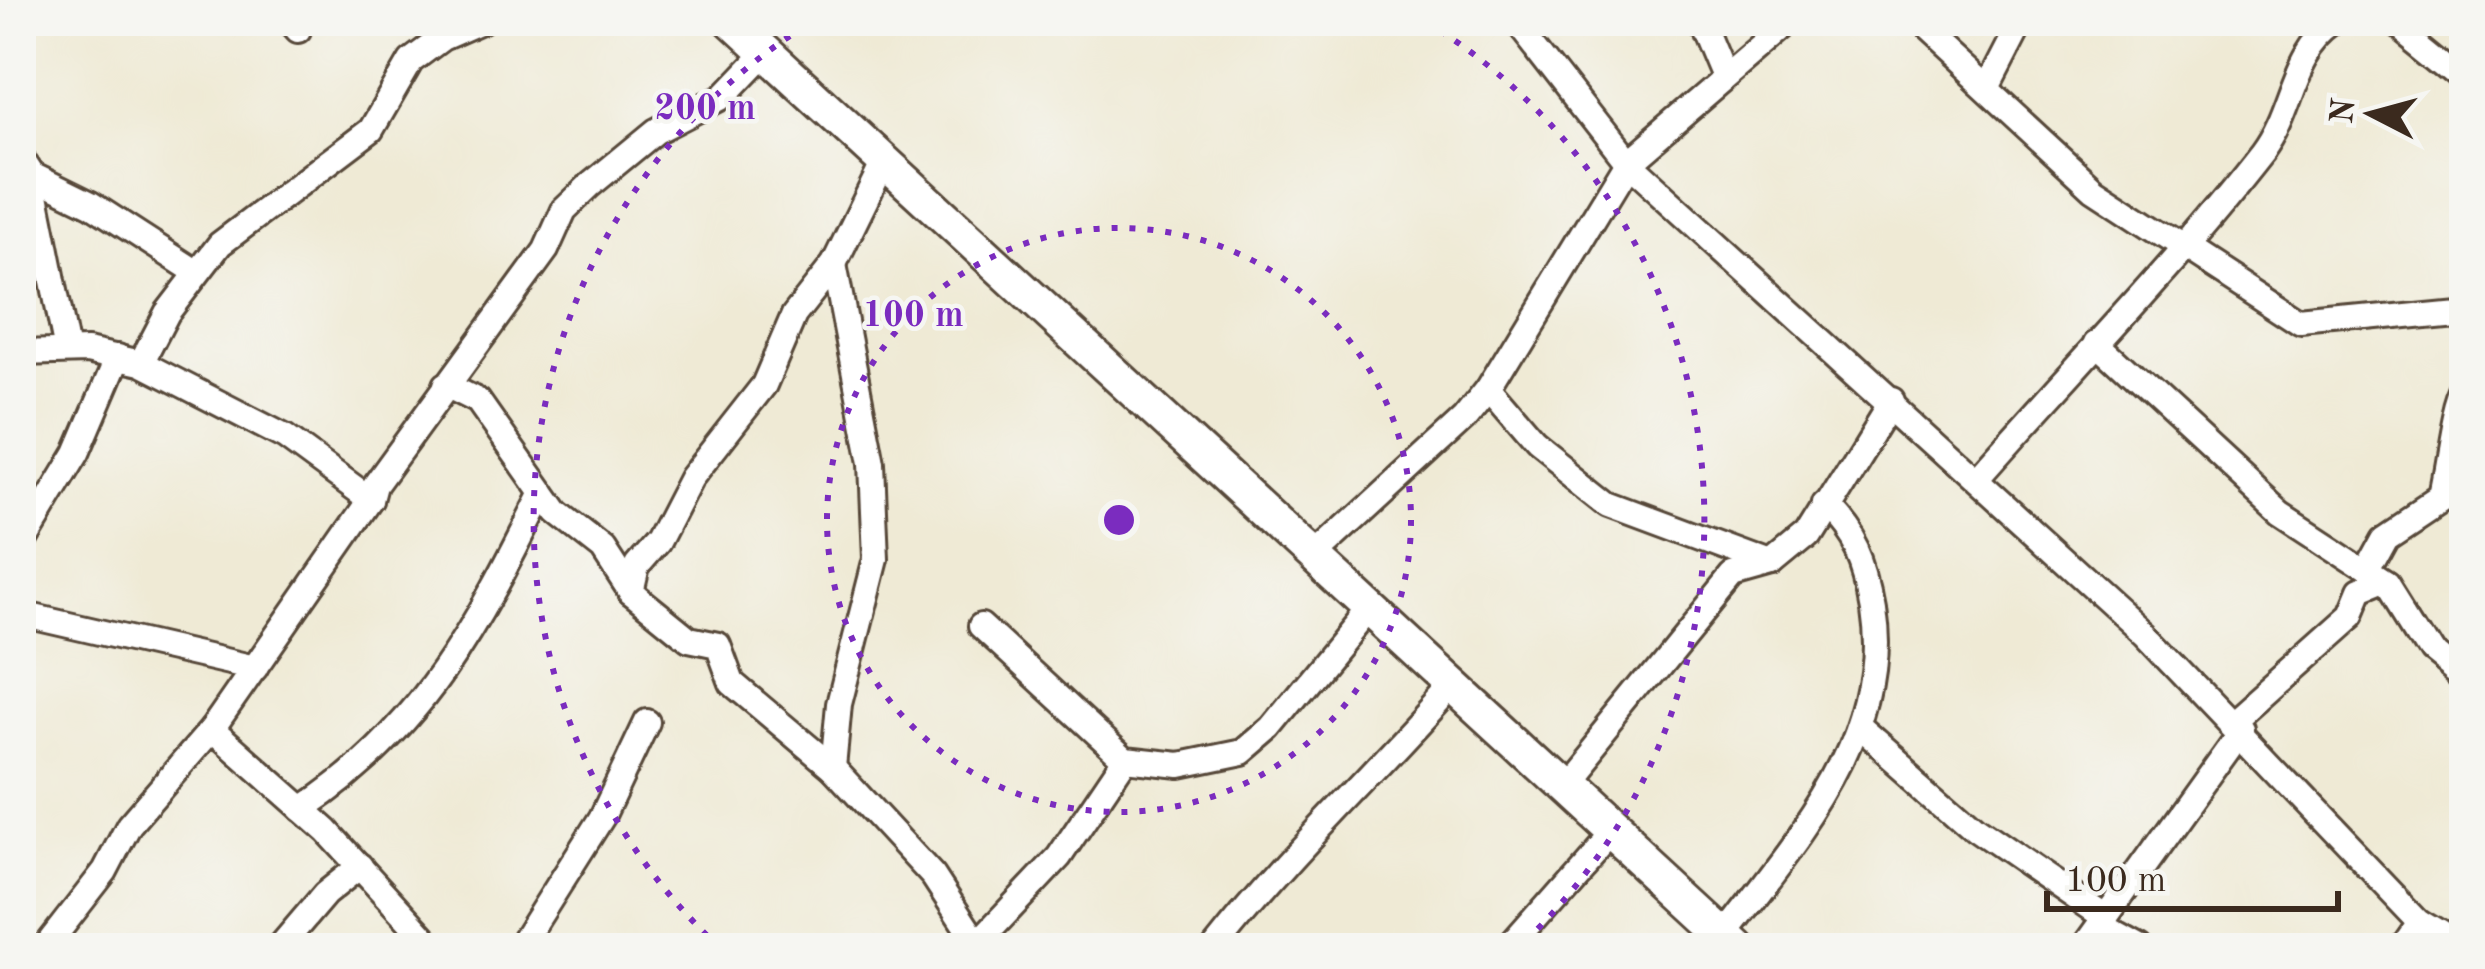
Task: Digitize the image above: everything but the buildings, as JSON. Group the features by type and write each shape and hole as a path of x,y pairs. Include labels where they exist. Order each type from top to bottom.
{"main road":[{"path":"732,21 1731,942"}],"street":[{"path":"21,546 129,360 220,244 371,130 411,61 442,38 481,21"},
{"path":"1516,21 1626,162 1977,478 2237,725 2419,922 2462,948"},
{"path":"1700,21 1724,76"},
{"path":"1314,557 1464,418 1488,389 1626,162 1790,21"},
{"path":"1912,21 2094,189 2301,324 2464,308"},
{"path":"1988,87 2022,21"},
{"path":"1977,478 2185,249 2266,147 2285,116 2308,47 2338,21"},
{"path":"2400,21 2464,73"},
{"path":"45,948 106,871 128,825 212,729 255,668 371,500 375,485 547,250 564,210 656,130 724,96 767,51"},
{"path":"631,592 637,566 658,542 691,478 764,385 794,315 834,264 883,164"},
{"path":"26,167 196,272"},
{"path":"26,167 67,351"},
{"path":"833,768 839,704 876,559 872,463 834,264"},
{"path":"2097,343 2280,512 2378,574 2428,649 2464,677"},
{"path":"21,353 67,351 129,360 285,437 371,500"},
{"path":"446,385 478,400 556,513 603,549 631,592 689,639 718,645 732,682 833,768 934,876 978,946 1059,857 1125,759"},
{"path":"1488,389 1537,446 1611,506 1772,565"},
{"path":"2084,948 2237,725 2350,617 2360,593 2378,574 2386,533 2441,496 2454,448 2456,406 2464,395"},
{"path":"1562,786 1732,576 1772,565 1806,537 1891,400"},
{"path":"302,809 376,758 421,704 490,593 543,493"},
{"path":"1731,942 1809,824 1862,729 1876,651 1866,574 1859,548 1824,505"},
{"path":"981,626 1125,759 1180,765 1243,752 1271,728 1370,607"},
{"path":"21,614 255,668"},
{"path":"1215,948 1260,890 1345,807 1454,683"},
{"path":"519,948 602,817 647,722"},
{"path":"212,729 302,809 434,948"},
{"path":"1862,729 1975,827 2140,948"},
{"path":"1507,948 1611,830"},
{"path":"279,948 325,894 359,866"},
{"path":"2401,948 2419,922"}]}
